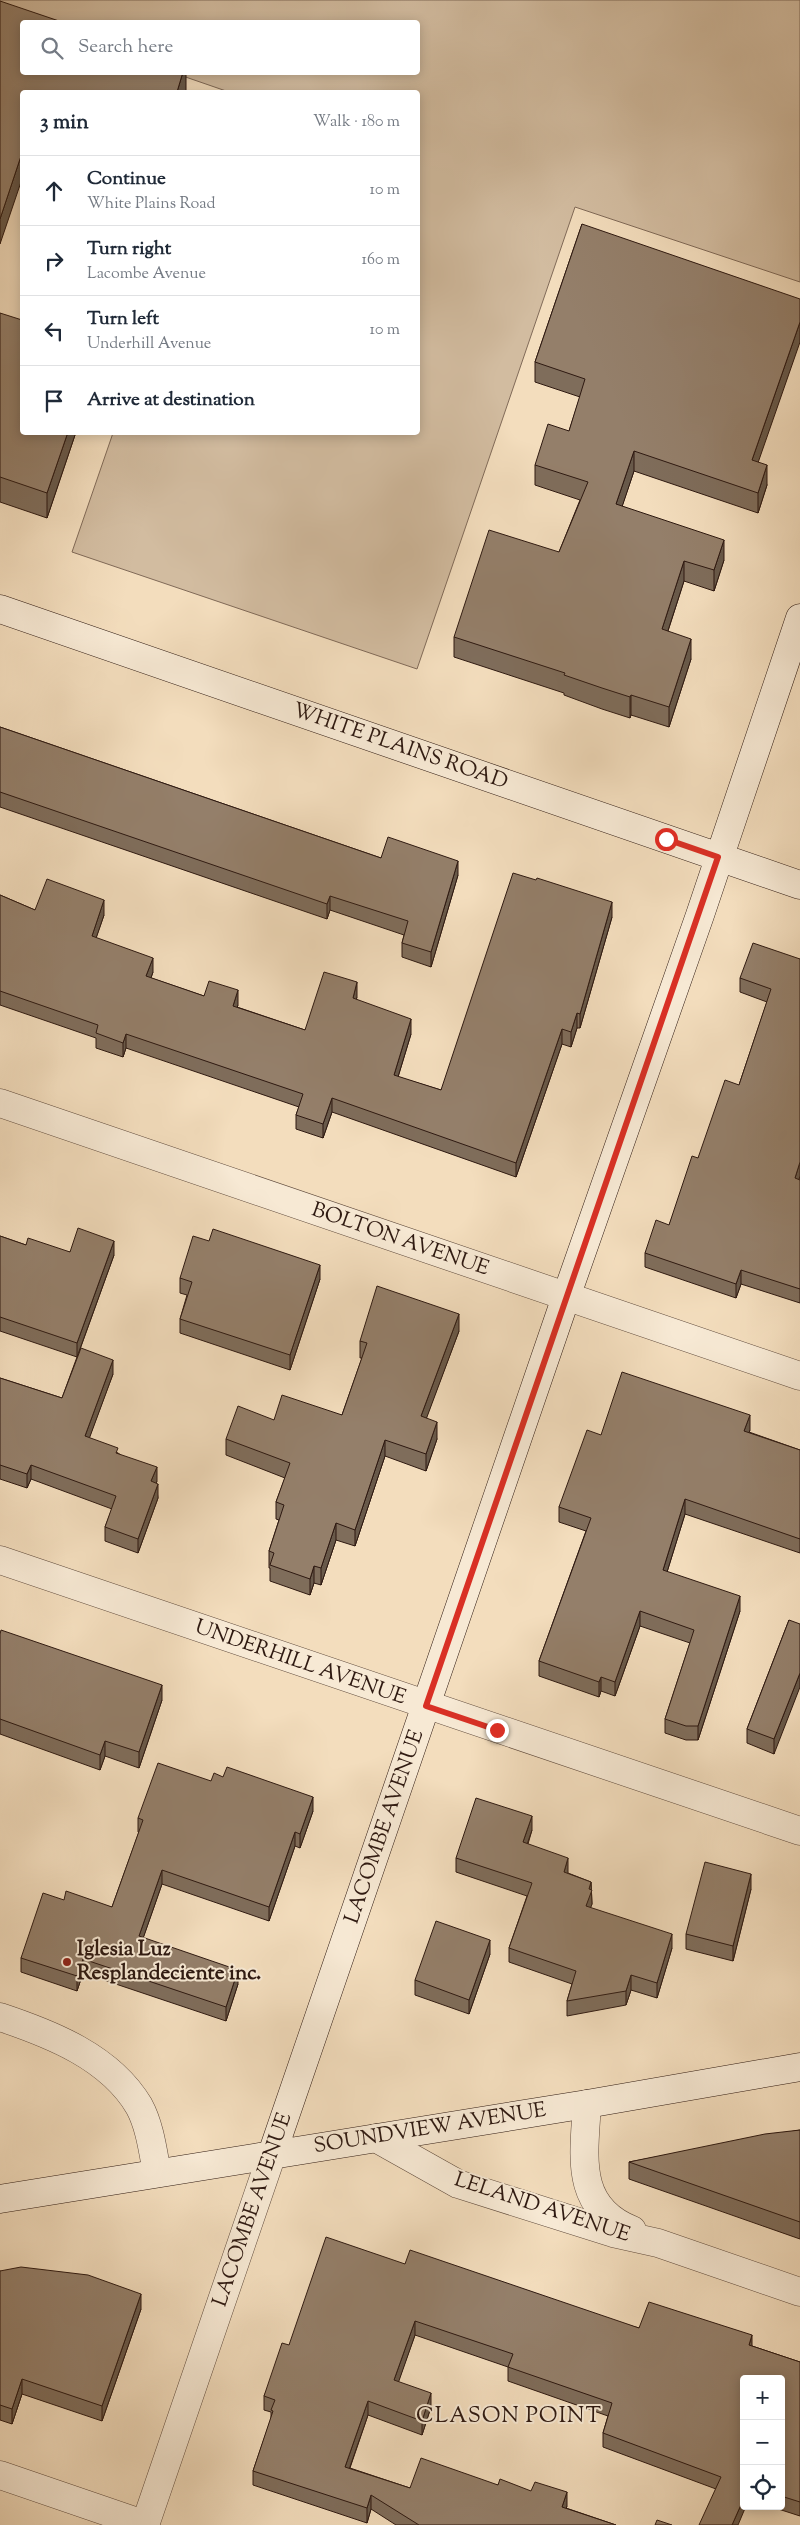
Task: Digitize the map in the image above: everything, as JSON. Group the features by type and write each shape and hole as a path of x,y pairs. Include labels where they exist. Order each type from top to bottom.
{"main road":[{"name":"WHITE PLAINS ROAD","path":"0,609 800,885"},
{"name":"LACOMBE AVENUE","path":"145,2525 800,618"},
{"name":"BOLTON AVENUE","path":"0,1103 800,1376"},
{"name":"UNDERHILL AVENUE","path":"0,1560 426,1706 800,1831"},
{"path":"0,2017 20,2024 90,2056 116,2077 139,2107 150,2138 157,2173"},
{"name":"SOUNDVIEW AVENUE","path":"0,2199 587,2104 800,2067"},
{"name":"LELAND AVENUE","path":"587,2104 584,2159 588,2189 599,2207 616,2224 658,2244"},
{"name":"LELAND AVENUE","path":"376,2138 458,2184 613,2233 658,2244 800,2292"},
{"path":"0,2475 145,2525"}],"shaded area":[{"path":"0,0 800,0 800,282 575,207 417,669 72,552 112,435 420,435 420,90 223,90 180,75 420,75 420,20 21,20 0,13"}],"building":[{"path":"0,1 56,20 20,20 20,75 182,75 178,90 20,90 20,159 0,219"},
{"path":"582,224 800,299 800,322 752,460 767,465 758,493 634,451 616,504 724,540 714,570 684,561 662,629 691,639 669,707 602,688 564,675 565,673 454,637 489,530 559,552 588,482 535,465 548,424 569,431 585,379 535,362"},
{"path":"0,313 20,319 20,435 67,435 47,493 0,477"},
{"path":"0,727 381,858 388,837 458,861 431,952 402,943 408,921 330,896 327,904 0,792"},
{"path":"513,873 536,880 537,878 612,902 580,1014 577,1013 571,1032 562,1029 516,1163 332,1098 323,1124 296,1115 303,1094 126,1034 123,1043 96,1033 98,1025 0,991 0,895 35,910 47,879 104,900 92,936 153,958 146,976 204,996 209,981 238,990 233,1006 305,1030 324,972 357,982 353,998 411,1019 394,1075 441,1090"},
{"path":"753,943 800,959 800,1162 795,1178 800,1180 800,1289 741,1270 736,1284 645,1253 656,1220 669,1225 692,1156 698,1158 725,1080 739,1085 771,989 740,978"},
{"path":"78,1228 114,1241 77,1343 0,1317 0,1236 26,1245 28,1238 70,1252"},
{"path":"213,1229 320,1265 290,1355 180,1319 192,1282 180,1278 193,1236 209,1241"},
{"path":"377,1286 459,1314 421,1416 437,1422 426,1454 385,1440 355,1530 336,1523 321,1568 314,1566 310,1579 270,1565 274,1553 269,1551 284,1505 276,1502 290,1463 226,1439 238,1406 274,1420 282,1395 342,1415 367,1343 360,1341"},
{"path":"81,1348 113,1360 85,1436 118,1448 116,1453 157,1467 151,1481 158,1484 138,1539 105,1527 116,1496 31,1465 27,1474 0,1465 0,1378 62,1398"},
{"path":"622,1372 750,1415 744,1431 800,1450 800,1539 685,1499 663,1570 740,1596 698,1726 686,1726 665,1719 694,1630 640,1611 615,1682 601,1677 599,1682 539,1661 591,1518 559,1507 587,1430 601,1435"},
{"path":"789,1620 800,1624 800,1673 774,1739 747,1729"},
{"path":"1,1630 162,1685 139,1752 105,1741 100,1755 0,1719"},
{"path":"158,1763 211,1781 214,1773 223,1777 227,1767 313,1797 300,1834 295,1832 269,1907 162,1870 139,1936 238,1970 226,2007 83,1959 77,1976 21,1958 43,1893 64,1900 66,1891 112,1907 143,1820 138,1818"},
{"path":"476,1798 532,1816 523,1842 568,1858 564,1872 591,1882 589,1889 592,1890 586,1906 672,1934 657,1983 631,1975 626,1991 567,2001 576,1971 509,1948 532,1883 456,1858"},
{"path":"705,1862 751,1874 733,1946 686,1934"},
{"path":"436,1921 490,1940 469,2000 415,1980"},
{"path":"800,2130 800,2222 629,2162 765,2134"},
{"path":"326,2237 405,2264 410,2250 639,2328 649,2302 752,2335 749,2345 800,2362 800,2502 785,2497 785,2375 740,2375 740,2507 732,2525 699,2525 721,2477 603,2433 612,2403 508,2367 513,2354 415,2321 394,2380 431,2393 422,2421 368,2401 345,2467 410,2488 421,2458 498,2485 500,2479 531,2491 535,2482 567,2492 562,2507 616,2525 419,2525 371,2495 367,2508 253,2471 275,2400 264,2396 282,2343 289,2345"},
{"path":"21,2267 88,2275 141,2294 102,2406 22,2379 12,2409 0,2405 0,2271"},
{"path":"657,2520 672,2525 655,2525"}],"place":[{"name":"Iglesia Luz Resplandeciente inc.","path":"67,1962"}],"district":[{"name":"CLASON POINT","path":"509,2417"}],"route":[{"path":"497,1730 426,1706 566,1297 700,915 718,857 666,839"}]}
